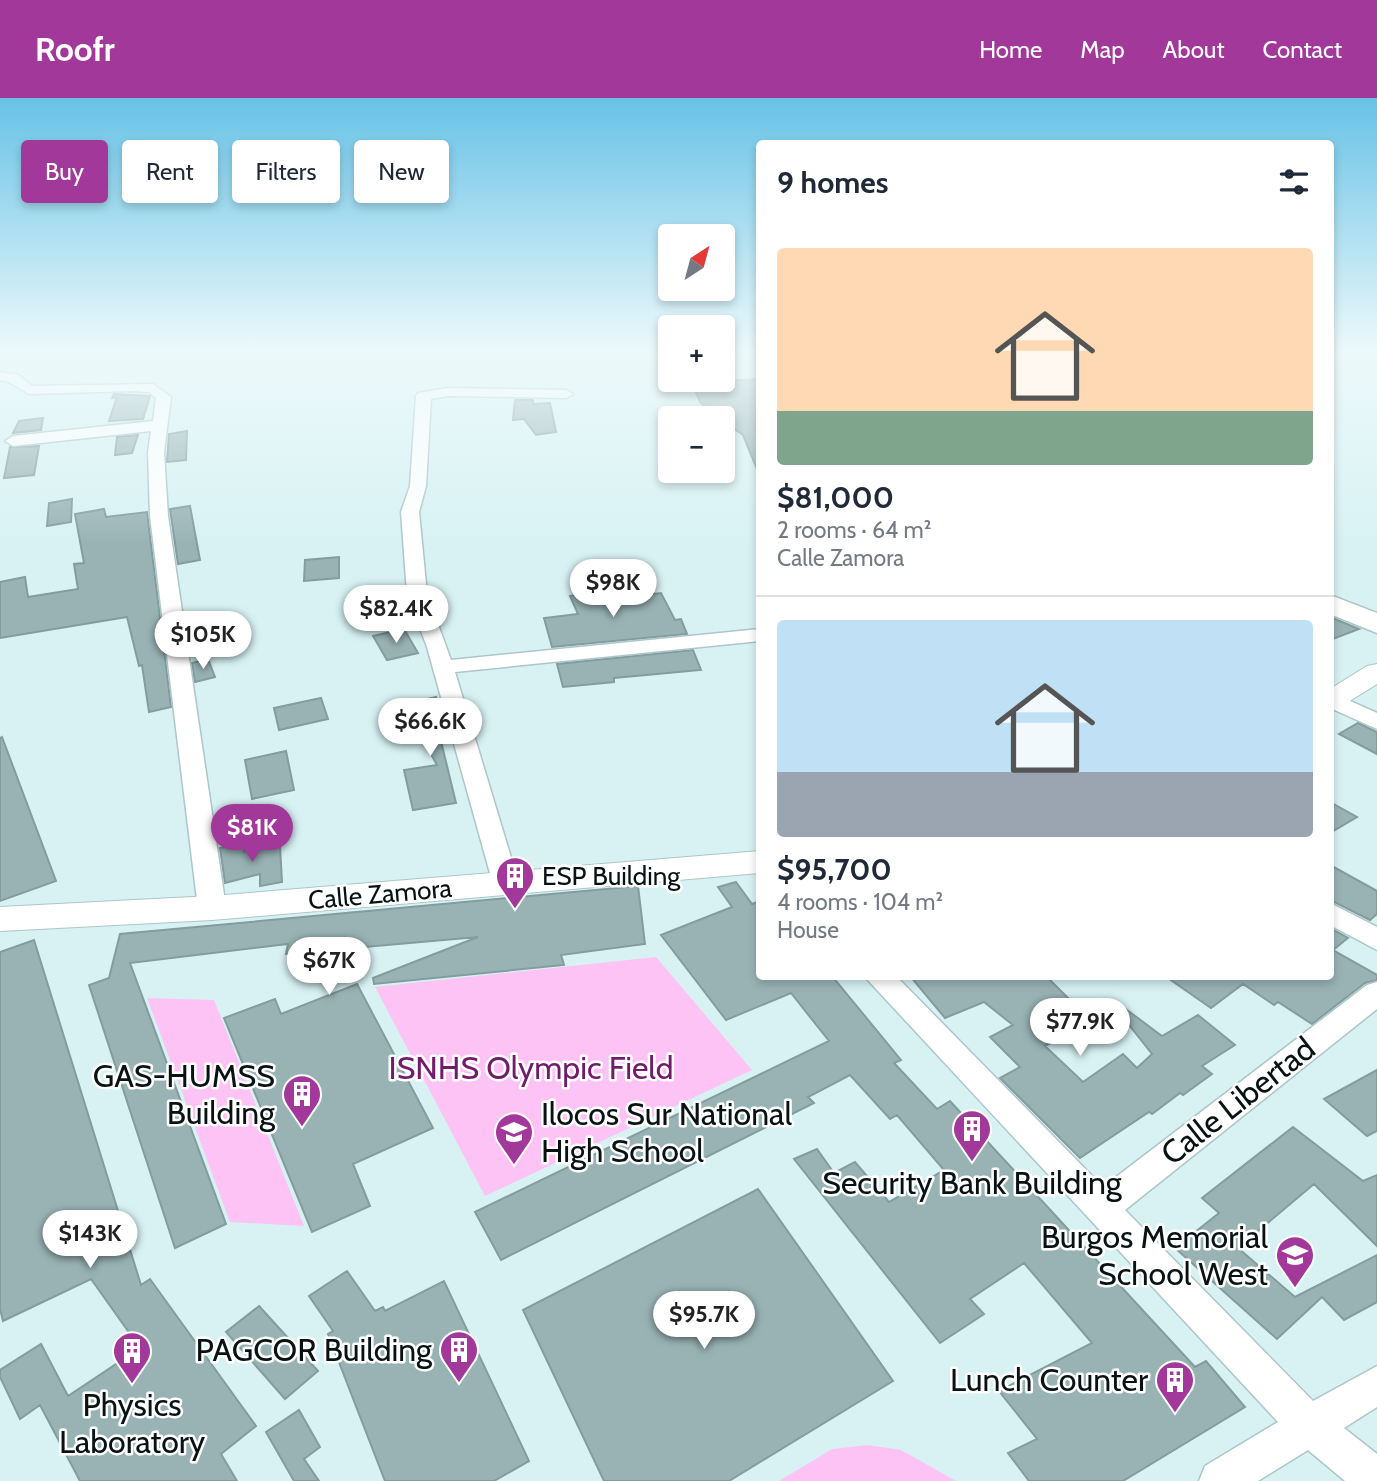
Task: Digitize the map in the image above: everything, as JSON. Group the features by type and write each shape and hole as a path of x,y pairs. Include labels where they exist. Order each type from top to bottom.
{"main road":[{"path":"1334,606 1377,624"}],"street":[{"path":"161,415 156,452 159,516 212,908"},
{"path":"424,415 418,486 410,512 410,537 417,594 443,667 506,884"},
{"path":"13,441 160,425"},
{"path":"443,667 756,635"},
{"path":"1334,698 1377,671"},
{"path":"1334,701 1377,722"},
{"name":"Calle Zamora","path":"0,919 212,908 756,862"},
{"path":"1334,915 1377,940"},
{"path":"882,980 1308,1425 1377,1480"},
{"name":"Calle Libertad","path":"1100,1209 1377,993"},
{"path":"1220,1481 1377,1385"}],"green space":[{"name":"ISNHS Olympic Field","path":"656,957 752,1070 485,1196 375,987"},
{"path":"147,998 214,1000 304,1226 230,1222"},
{"path":"867,1445 901,1450 956,1481 779,1481 832,1449"}],"building":[{"path":"111,415 144,415 143,419 109,421"},
{"path":"514,415 552,415 556,432 536,435 524,419 513,420"},
{"path":"735,415 756,415 756,467 743,435 735,429"},
{"path":"43,418 41,430 13,433 19,421"},
{"path":"187,431 186,460 167,462 169,434"},
{"path":"138,435 132,453 115,455 117,437"},
{"path":"39,446 34,475 4,478 10,447"},
{"path":"72,499 71,522 47,526 49,503"},
{"path":"190,506 200,560 178,564 170,509"},
{"path":"104,509 106,517 147,512 171,707 149,712 142,665 139,666 127,617 0,638 0,582 25,577 28,597 78,589 74,564 84,563 75,514"},
{"path":"339,557 339,578 304,581 305,560"},
{"path":"616,583 622,598 661,593 675,620 681,619 687,634 552,647 544,618 578,614 570,596 598,592 595,586"},
{"path":"1334,619 1359,629 1334,638"},
{"path":"404,629 418,653 387,660 373,636"},
{"path":"693,650 701,670 614,678 614,682 563,687 557,664"},
{"path":"208,659 215,677 195,682 192,663"},
{"path":"436,697 448,731 439,733 456,803 413,810 404,770 437,765 403,705"},
{"path":"321,698 328,719 279,730 274,708"},
{"path":"1358,723 1377,732 1377,754 1339,734"},
{"path":"2,737 56,881 0,901 0,738"},
{"path":"286,751 294,790 252,799 245,760"},
{"path":"1334,804 1357,817 1334,831"},
{"path":"243,843 244,852 280,846 282,882 260,886 260,874 225,883 220,848"},
{"path":"1334,867 1377,891 1377,914 1370,920 1334,902"},
{"path":"736,882 752,904 756,902 756,980 835,980 901,1060 894,1063 937,1109 950,1101 1195,1367 1206,1361 1245,1407 1123,1481 1029,1481 1008,1453 1037,1439 999,1391 1092,1343 1024,1263 970,1299 984,1314 940,1343 794,1159 817,1149 834,1173 855,1162 889,1202 944,1170 897,1115 890,1119 850,1075 808,1097 814,1103 501,1260 475,1212 829,1041 791,993 726,1020 661,935 732,907 718,887"},
{"path":"638,886 645,944 561,955 564,965 374,984 373,978 478,937 286,954 288,944 130,963 226,1224 175,1248 89,985 109,978 120,934"},
{"path":"1334,930 1348,938 1334,949"},
{"path":"34,940 141,1285 150,1279 256,1426 221,1454 237,1481 80,1481 40,1405 20,1419 0,1377 0,1370 41,1344 68,1396 140,1348 91,1279 3,1321 0,1309 0,952"},
{"path":"1334,951 1377,975 1377,980 1365,983 1312,1024 1278,1002 1274,1005 1243,984 1211,1008 1171,980 1334,980"},
{"path":"913,980 1050,980 1076,1006 1039,1022 1056,1040 1045,1046 1083,1082 1123,1054 1137,1068 1152,1054 1118,1011 1123,1007 1162,1036 1198,1015 1235,1045 1202,1066 1212,1074 1183,1095 1180,1093 1152,1114 1149,1112 1080,1158 1000,1078 1020,1067 990,1037 1013,1025 984,1002 945,1018"},
{"path":"357,984 433,1128 353,1164 370,1206 312,1232 224,1018 275,999 281,1014"},
{"path":"1377,1070 1377,1131 1367,1136 1324,1099"},
{"path":"1293,1127 1363,1181 1377,1175 1377,1246 1314,1184 1238,1248 1295,1297 1377,1255 1377,1302 1344,1320 1322,1297 1277,1339 1175,1248 1219,1213 1202,1198"},
{"path":"758,1189 893,1381 729,1481 604,1481 523,1310"},
{"path":"347,1271 375,1311 383,1307 385,1311 444,1281 529,1461 494,1481 385,1481 328,1334 333,1331 309,1296"},
{"path":"259,1306 318,1371 285,1399 226,1332"},
{"path":"299,1410 320,1447 304,1459 319,1481 294,1481 266,1432"}],"place":[{"name":"ESP Building","path":"515,910"},
{"name":"GAS-HUMSS Building","path":"302,1128"},
{"name":"Security Bank Building","path":"972,1163"},
{"name":"Ilocos Sur National High School","path":"514,1166"},
{"name":"Burgos Memorial School West","path":"1295,1289"},
{"name":"PAGCOR Building","path":"459,1384"},
{"name":"Physics Laboratory","path":"132,1385"},
{"name":"Lunch Counter","path":"1175,1414"}]}
